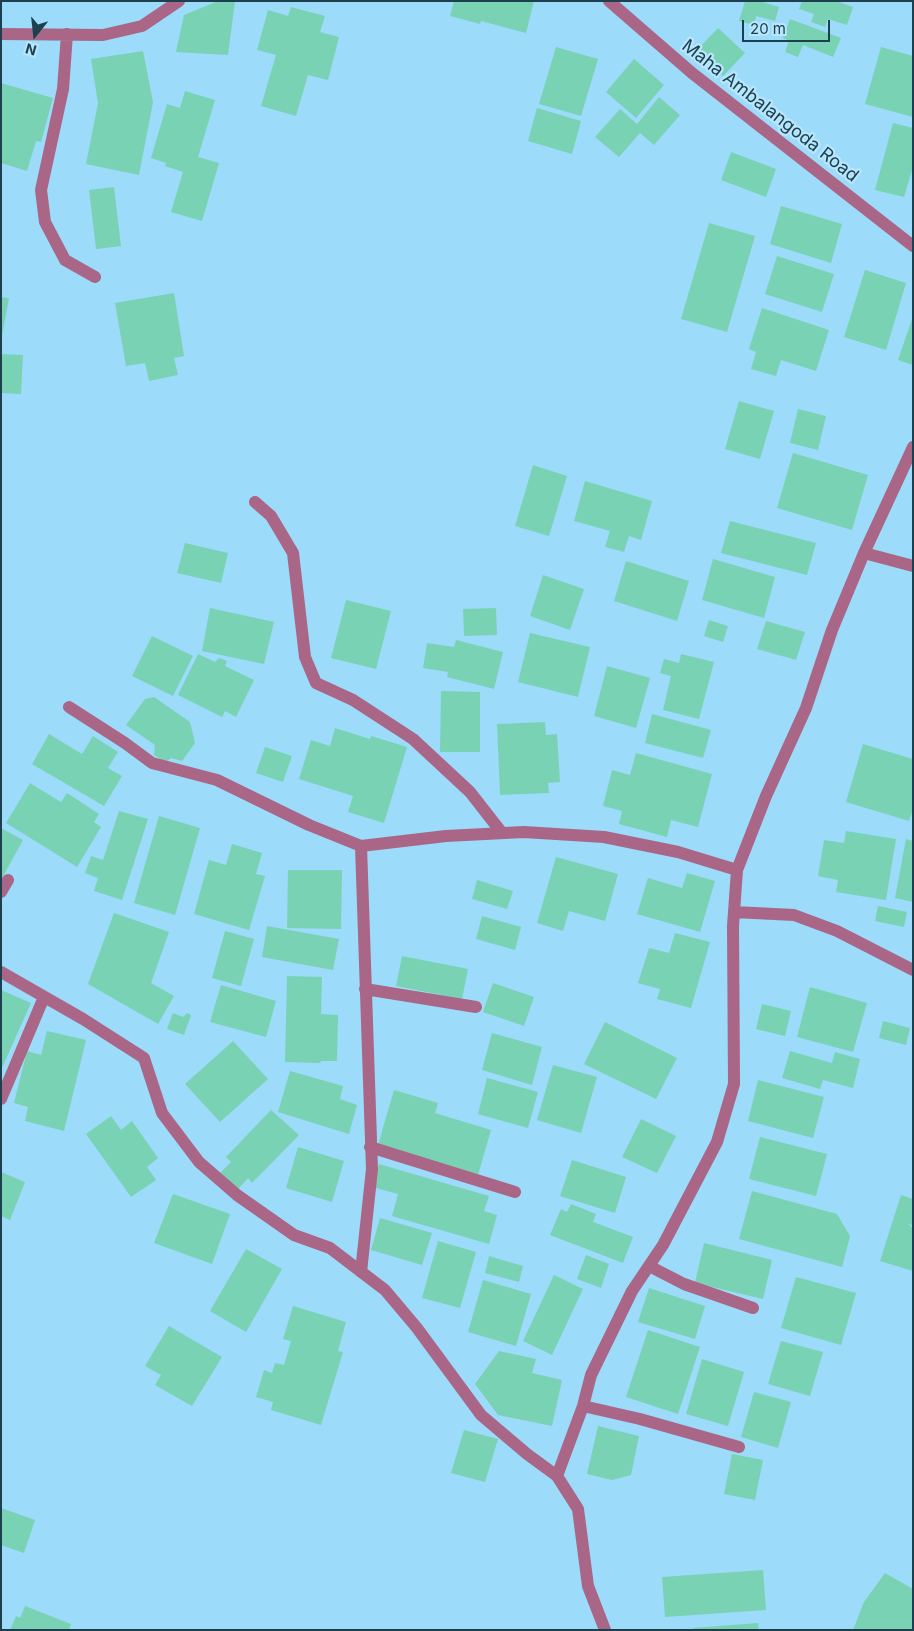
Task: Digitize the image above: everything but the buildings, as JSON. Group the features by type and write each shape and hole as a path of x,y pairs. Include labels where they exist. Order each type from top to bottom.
{"street":[{"path":"1,34 103,35 142,26 179,1"},
{"name":"Maha Ambalangoda Road","path":"609,1 692,74 913,246"},
{"path":"67,34 63,89 41,190 45,222 65,260 95,277"},
{"path":"557,1476 583,1406 591,1375 632,1291 663,1245 717,1142 734,1084 734,912 736,870 766,796 806,708 832,630 864,553 913,447"},
{"path":"255,502 271,516 293,553 305,657 316,682 353,700 413,739 470,792 502,833"},
{"path":"864,553 913,566"},
{"path":"69,707 152,763 217,780 309,825 361,846 446,836 524,832 604,837 678,852 736,870"},
{"path":"361,846 372,1170 361,1272"},
{"path":"1,892 8,880"},
{"path":"734,912 794,916 837,930 913,970"},
{"path":"1,972 83,1018 144,1058 162,1113 199,1162 237,1195 294,1236 330,1248 385,1290 417,1328 481,1415 527,1454 557,1476 578,1509 588,1586 604,1630"},
{"path":"365,989 476,1007"},
{"path":"1,1099 44,997"},
{"path":"370,1147 515,1192"},
{"path":"649,1266 684,1284 752,1308"},
{"path":"583,1406 640,1419 739,1447"}]}
